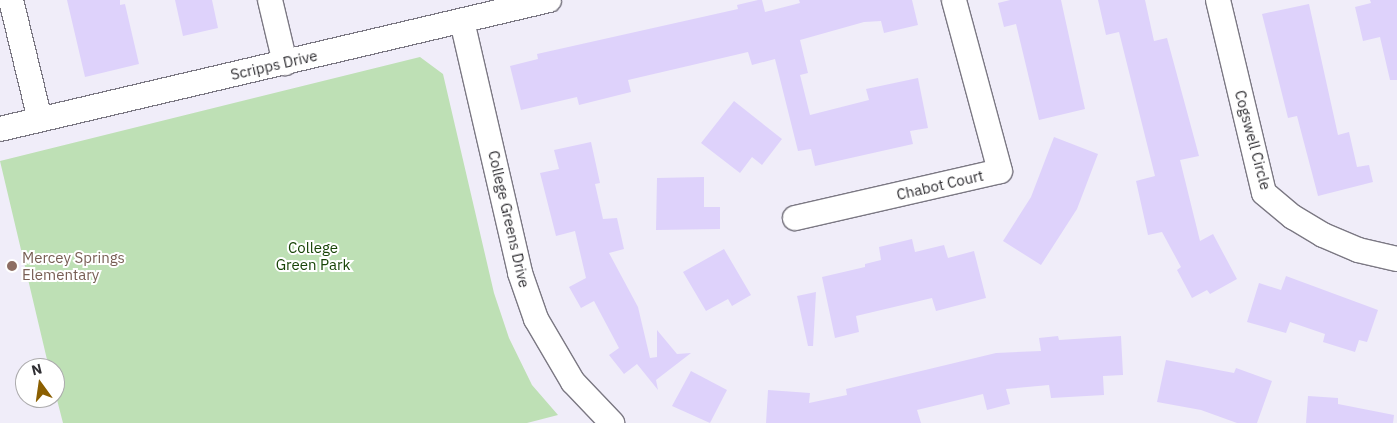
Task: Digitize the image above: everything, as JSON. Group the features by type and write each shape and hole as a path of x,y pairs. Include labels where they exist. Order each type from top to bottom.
{"street":[{"path":"11,0 40,120"},
{"path":"270,0 285,63"},
{"name":"Scripps Drive","path":"0,129 549,0"},
{"name":"Chabot Court","path":"795,218 1000,171 954,0"},
{"name":"Cogswell Circle","path":"1218,0 1264,193 1294,217 1323,235 1358,250 1397,259"},
{"name":"College Greens Drive","path":"462,21 520,273 536,319 572,382 612,423"}],"green space":[{"name":"College Green Park","path":"420,57 443,74 494,293 509,338 532,385 558,415 527,423 63,423 59,408 65,408 65,358 47,358 0,161"}],"building":[{"path":"67,0 120,0 120,5 125,4 139,64 85,77"},
{"path":"175,0 212,0 218,28 183,36"},
{"path":"762,0 765,12 800,3 799,0 912,0 918,25 884,33 881,21 864,22 800,40 808,73 800,75 810,115 869,100 866,89 918,78 928,128 910,131 913,144 815,166 811,149 798,151 775,59 752,65 748,52 628,80 631,92 579,105 577,97 521,110 510,66 538,59 537,54 738,9 737,5"},
{"path":"1010,0 1061,0 1085,109 1039,120 1016,24 1004,27 998,3"},
{"path":"1098,0 1145,0 1154,41 1167,38 1199,156 1180,160 1200,241 1213,234 1237,279 1210,294 1207,290 1192,298 1177,270 1181,267 1162,232 1148,235 1136,181 1155,176 1119,32 1106,35"},
{"path":"1370,0 1397,0 1397,80 1390,80 1380,37 1363,41 1355,7 1371,3"},
{"path":"1309,4 1338,135 1349,132 1357,167 1369,165 1373,182 1318,196 1297,116 1288,118 1262,14"},
{"path":"734,101 782,139 762,165 752,157 740,173 701,143"},
{"path":"1054,137 1098,154 1077,209 1041,265 1003,241 1031,197"},
{"path":"591,142 600,183 595,184 603,219 617,218 624,249 609,253 638,307 650,358 657,357 657,330 677,354 691,353 656,380 658,390 637,364 624,374 609,355 619,348 594,301 581,308 569,287 586,278 575,231 556,236 540,173 559,169 554,150"},
{"path":"704,177 704,207 720,207 720,229 656,230 657,178"},
{"path":"912,239 915,252 944,245 948,258 974,251 986,298 936,311 932,298 856,316 859,332 835,338 822,277 865,267 865,264 881,260 879,247"},
{"path":"724,249 751,295 732,306 728,299 706,311 683,272"},
{"path":"1286,276 1378,310 1367,342 1359,340 1355,352 1323,342 1325,334 1290,322 1286,333 1247,322 1259,283 1281,290"},
{"path":"816,292 813,346 808,346 797,296"},
{"path":"1058,336 1059,340 1121,336 1123,375 1103,376 1104,395 1051,398 1049,385 1006,389 1010,404 987,410 983,394 917,410 921,423 766,423 768,390 810,393 809,403 847,395 846,389 996,353 1041,351 1039,338"},
{"path":"1166,360 1234,373 1236,368 1272,381 1257,423 1237,423 1201,410 1157,402"},
{"path":"691,371 727,390 710,423 672,406"},
{"path":"1308,396 1338,398 1338,404 1394,415 1393,423 1306,423"}],"place":[{"name":"Mercey Springs Elementary","path":"12,266"}]}
